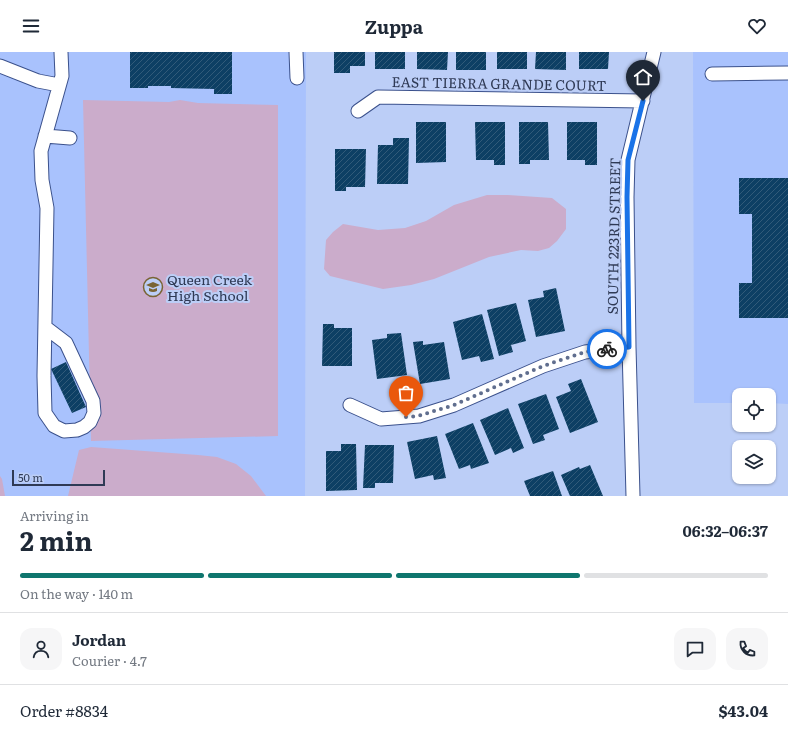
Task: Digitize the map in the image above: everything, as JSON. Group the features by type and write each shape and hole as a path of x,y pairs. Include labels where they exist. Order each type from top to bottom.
{"street":[{"path":"45,327 66,343 94,401 94,413 90,422 77,430 64,432 54,426 45,413 44,376 47,208 42,180 41,151 62,76 61,52"},
{"path":"296,52 297,78"},
{"name":"SOUTH 223RD STREET","path":"633,496 629,347 627,204 628,160 654,52"},
{"path":"0,66 38,80 59,85"},
{"path":"712,74 788,74"},
{"name":"EAST TIERRA GRANDE COURT","path":"358,111 378,97 643,101"},
{"path":"45,136 70,138"},
{"path":"350,405 381,420 418,416 454,405 543,366 585,352 629,347"}],"shaded area":[{"name":"Queen Creek High School","path":"0,52 306,52 305,496 0,496"},
{"path":"693,52 788,52 788,404 776,403 776,388 732,388 732,403 694,403"},
{"path":"83,100 169,102 180,100 198,103 278,105 278,436 91,441"},
{"path":"487,195 552,198 566,209 566,229 557,241 549,248 538,251 521,250 489,257 434,279 411,285 383,289 330,276 324,269 326,240 343,224 378,230 405,228 426,221 454,205"},
{"path":"91,447 217,457 236,464 251,476 266,496 68,496 79,450"},
{"path":"0,476 2,479 5,496 0,496"}],"building":[{"path":"130,52 232,52 232,94 214,94 214,89 171,88 171,86 130,88"},
{"path":"334,52 365,52 365,66 350,66 350,73 334,73"},
{"path":"375,52 405,52 405,69 375,69"},
{"path":"417,52 448,52 447,70 417,69"},
{"path":"456,52 486,52 486,70 456,70"},
{"path":"497,52 527,52 527,69 497,69"},
{"path":"536,52 566,52 566,70 535,69"},
{"path":"579,52 609,52 608,69 579,69"},
{"path":"416,122 446,122 446,162 416,163"},
{"path":"475,122 505,122 505,165 494,165 494,160 476,160"},
{"path":"519,122 548,122 549,160 530,160 530,164 519,164"},
{"path":"567,122 597,122 597,165 585,165 585,160 567,160"},
{"path":"393,138 409,138 408,184 377,184 378,145 393,145"},
{"path":"335,149 366,149 365,187 346,187 346,191 335,191"},
{"path":"739,178 788,178 788,318 739,318 739,283 752,283 752,214 739,214"},
{"path":"556,288 565,331 536,337 528,300 544,297 543,291"},
{"path":"516,303 526,341 511,345 513,352 499,356 487,310"},
{"path":"482,314 494,359 481,362 479,356 462,360 453,322"},
{"path":"323,324 334,324 334,328 352,328 352,366 322,366"},
{"path":"401,333 407,375 377,379 372,340 387,338 387,334"},
{"path":"423,341 423,345 444,342 450,379 420,384 413,342"},
{"path":"66,362 86,407 72,413 51,369"},
{"path":"581,379 598,422 570,433 556,397 571,391 568,384"},
{"path":"546,394 559,429 543,435 545,440 533,444 518,404"},
{"path":"508,408 524,448 513,453 511,448 495,455 480,420"},
{"path":"473,423 489,463 471,469 470,465 459,469 445,434"},
{"path":"437,436 446,478 434,480 433,475 415,479 407,442"},
{"path":"341,444 356,444 357,490 326,491 326,451 341,451"},
{"path":"365,445 394,445 393,483 375,483 375,488 363,488"},
{"path":"590,465 603,496 570,496 561,475 579,467 580,469"},
{"path":"553,471 562,496 530,496 524,481"}],"way so far":[{"path":"406,417 418,416 454,405 543,366 585,352 607,349"}],"place":[{"name":"Queen Creek High School","path":"153,287"}],"route":[{"path":"607,349 629,347 628,160 643,101"}]}
